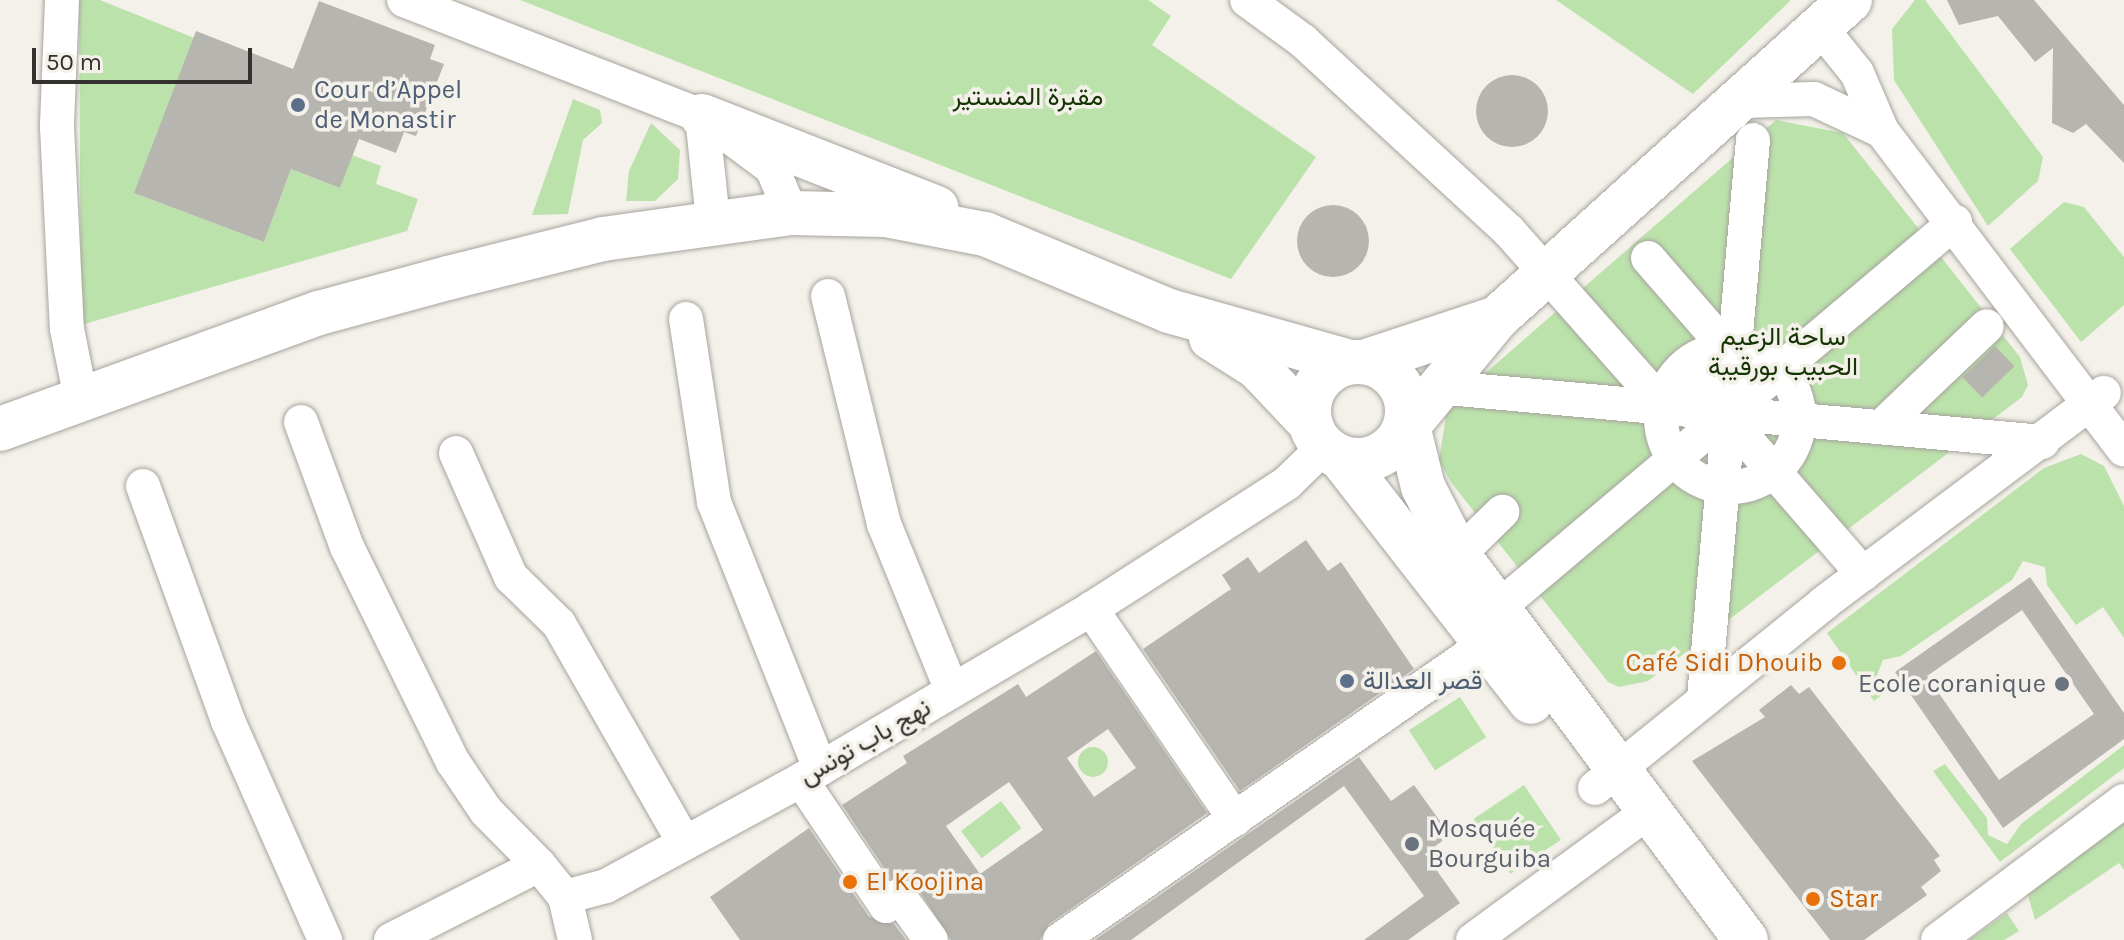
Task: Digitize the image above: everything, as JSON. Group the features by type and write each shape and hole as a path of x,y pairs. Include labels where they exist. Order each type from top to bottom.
{"main road":[{"path":"1325,443 1376,457 1408,426 1436,387 1497,318 1546,274 1747,121 1835,14"},
{"path":"702,116 887,186 985,234 1169,311 1357,362 1396,379 1423,487 1493,625"},
{"path":"0,429 319,313 603,239 713,221 791,213 885,215 985,234"},
{"path":"1169,311 1257,367 1493,625 1606,778 1617,835 1713,940"},
{"path":"1325,443 1313,391 1322,378 1357,362 1497,318"},
{"path":"1617,835 1746,940"}],"street":[{"path":"62,0 57,127 66,313 81,399"},
{"path":"404,0 702,116 772,168 791,213"},
{"path":"1247,0 1314,51 1508,230 1662,406"},
{"path":"1835,14 1882,131 1955,222 1986,246 2098,398 2124,450"},
{"path":"1704,698 1728,413 1747,121 1814,99 1882,131"},
{"path":"702,116 713,221"},
{"path":"1060,940 1235,819 1493,625 1675,458 1955,222"},
{"path":"1648,258 1731,350"},
{"path":"828,296 884,524 952,691"},
{"path":"686,319 714,502 811,775 886,906 899,896 931,940"},
{"path":"1881,427 1987,326"},
{"path":"1731,350 1753,353 1778,370 1797,399 1799,420 1795,442 1773,471 1748,485 1722,487 1702,482 1675,458 1662,427 1662,406 1684,368 1708,353 1731,350"},
{"path":"1684,368 1728,413 1773,471 1863,574"},
{"path":"1436,387 2043,442"},
{"path":"1606,778 1863,574 2098,398"},
{"path":"301,422 347,547 446,750 486,811 539,865 565,897 575,940"},
{"name":"نهج باب تونس","path":"565,897 606,886 811,775 1091,609 1287,483 1325,443"},
{"path":"456,453 477,513 511,577 559,624 684,842"},
{"path":"143,486 234,735 325,940"},
{"path":"1458,555 1502,512"},
{"path":"1091,609 1235,819"},
{"path":"1938,940 2124,801"},
{"path":"1473,940 1617,835"},
{"path":"391,940 539,865"}],"green space":[{"path":"79,0 100,0 202,41 134,193 264,242 291,169 340,188 352,155 381,166 376,184 418,199 407,231 81,325"},
{"name":"مقبرة المنستير","path":"520,0 1148,0 1171,16 1152,45 1316,157 1231,279"},
{"path":"1556,0 1791,0 1693,94"},
{"path":"1915,0 1925,0 2043,157 2038,181 1988,226 1894,80 1892,29"},
{"path":"573,99 600,110 602,123 583,140 568,214 532,215"},
{"name":"ساحة الزعيم الحبيب بورقيبة","path":"1776,120 1843,133 2020,357 2028,385 2022,397 1648,681 1619,687 1608,682 1450,481 1439,460 1446,416 1458,397"},
{"path":"651,123 680,150 678,179 655,201 626,201 629,171"},
{"path":"2064,202 2084,207 2124,257 2124,305 2081,342 2010,249"},
{"path":"2081,454 2104,466 2124,506 2124,638 2103,607 2076,625 2047,585 2045,567 2023,561 2012,580 1901,656 1883,660 1877,675 1888,690 1874,701 1827,633 2044,468"},
{"path":"1460,697 1486,737 1435,770 1409,730"},
{"path":"2124,745 2124,768 2000,862 1933,771 1945,764 1987,818 1988,835 2007,844 2021,824"},
{"path":"1093,747 1103,752 1108,762 1103,772 1093,777 1083,772 1078,762 1083,752"},
{"path":"1524,785 1561,840 1510,874 1473,819"},
{"path":"1001,801 1021,828 982,858 961,831"},
{"path":"2124,820 2124,870 2119,863 2035,920 2027,892"},
{"path":"2007,913 2019,931 2004,940 1969,940"}],"building":[{"path":"1947,0 2034,0 2124,105 2124,163 2086,124 2073,133 2052,123 2053,48 2035,62 1998,16 1959,25"},
{"name":"Cour d’Appel de Monastir","path":"319,1 435,45 430,59 444,64 416,136 404,132 396,153 359,139 340,188 291,169 264,242 134,193 196,31 293,69"},
{"path":"1512,75 1532,81 1542,91 1548,111 1542,131 1532,141 1512,147 1492,141 1482,131 1476,111 1482,91 1492,81"},
{"path":"1333,205 1353,211 1363,221 1369,241 1363,261 1353,271 1333,277 1313,271 1303,261 1297,241 1303,221 1313,211"},
{"path":"1995,346 2014,366 1982,397 1963,377"},
{"name":"قصر العدالة","path":"1306,540 1328,571 1341,562 1414,669 1240,791 1143,649 1231,589 1222,575 1248,557 1259,573"},
{"path":"2030,577 2124,713 2124,739 2003,828 1895,672","holes":["2022,610 2094,714 1999,780 1927,676"]},
{"path":"1096,651 1207,813 1049,924 1040,940 951,940 915,884 891,878 842,805 907,763 903,756 1018,684 1026,697","holes":["1108,729 1136,768 1094,797 1067,758","1009,782 1043,830 980,874 946,826"]},
{"path":"1791,685 1799,694 1809,687 1940,856 1934,860 1941,871 1921,887 1927,895 1864,940 1830,940 1692,761 1765,717 1759,710"},
{"name":"Mosquée Bourguiba","path":"1359,757 1391,801 1414,785 1450,835 1425,854 1460,903 1408,940 1364,940 1424,896 1344,786 1131,940 1095,940"},
{"path":"809,828 869,917 894,924 906,940 740,940 710,897"}],"place":[{"name":"Cour d’Appel de Monastir","path":"298,105"},
{"name":"Café Sidi Dhouib","path":"1839,663"},
{"name":"قصر العدالة","path":"1347,681"},
{"name":"Ecole coranique","path":"2062,684"},
{"name":"Mosquée Bourguiba","path":"1412,844"},
{"name":"El Koojina","path":"850,882"},
{"name":"Star","path":"1813,899"}]}
